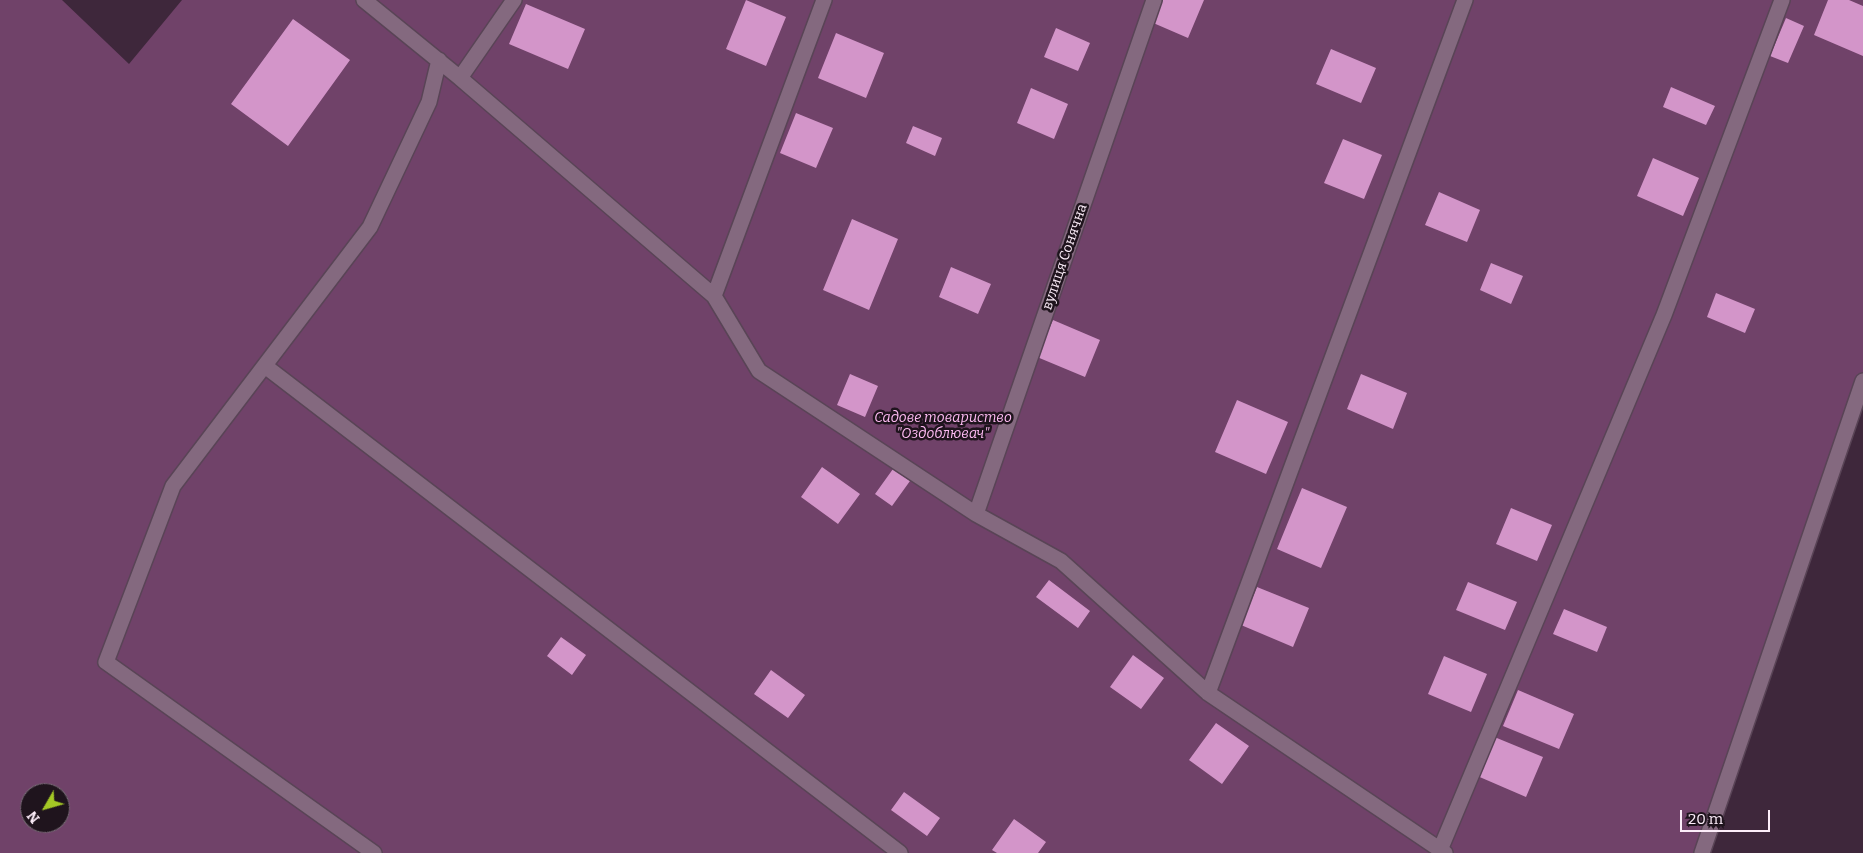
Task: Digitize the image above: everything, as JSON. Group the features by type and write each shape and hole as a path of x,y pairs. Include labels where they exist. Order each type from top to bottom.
{"street":[{"path":"364,0 439,60 714,296 759,371 976,514 1061,561 1208,693 1442,851 1664,315 1782,0"},
{"path":"460,78 514,0"},
{"path":"714,296 824,0"},
{"name":"вулиця Сонячна","path":"976,514 1154,0"},
{"path":"1208,693 1465,0"},
{"path":"374,853 106,662 173,486 370,226 429,102 439,60"},
{"path":"265,366 900,853"},
{"path":"1702,853 1863,381"}],"green space":[{"name":"Садове товариство \"Оздоблювач\"","path":"0,0 62,0 129,64 182,0 1863,0 1863,381 1702,853 0,853"}],"building":[{"path":"746,0 786,17 766,66 726,49"},
{"path":"1160,0 1204,0 1188,38 1151,22"},
{"path":"1828,0 1849,0 1863,6 1863,56 1814,35"},
{"path":"526,4 585,29 568,69 509,44"},
{"path":"1786,18 1804,26 1788,63 1770,56"},
{"path":"293,19 350,60 288,146 231,104"},
{"path":"1056,28 1090,43 1078,71 1044,57"},
{"path":"836,33 884,53 866,98 818,78"},
{"path":"1331,49 1376,68 1361,103 1316,84"},
{"path":"1671,87 1715,106 1706,125 1663,107"},
{"path":"1031,88 1068,104 1054,139 1017,123"},
{"path":"796,113 833,128 816,168 780,153"},
{"path":"913,126 942,138 935,156 906,143"},
{"path":"1343,139 1382,155 1364,199 1324,183"},
{"path":"1653,158 1699,178 1683,216 1637,196"},
{"path":"1439,192 1480,210 1467,242 1425,225"},
{"path":"852,219 898,239 869,310 823,290"},
{"path":"1491,263 1523,276 1511,304 1480,290"},
{"path":"951,267 991,284 978,314 939,297"},
{"path":"1716,293 1755,309 1745,333 1707,317"},
{"path":"1053,320 1100,340 1085,377 1037,357"},
{"path":"850,374 878,386 865,417 837,405"},
{"path":"1361,374 1407,393 1393,429 1347,409"},
{"path":"1237,400 1288,422 1266,474 1215,452"},
{"path":"822,467 860,494 838,524 801,497"},
{"path":"893,469 910,481 892,506 875,494"},
{"path":"1302,488 1347,507 1321,568 1277,549"},
{"path":"1511,508 1552,525 1537,561 1496,544"},
{"path":"1049,580 1090,611 1078,628 1036,597"},
{"path":"1468,582 1517,602 1505,630 1456,610"},
{"path":"1257,587 1309,608 1293,647 1241,625"},
{"path":"1564,609 1607,627 1597,652 1553,634"},
{"path":"561,637 586,655 572,675 547,656"},
{"path":"1133,655 1164,678 1141,709 1110,687"},
{"path":"1444,656 1487,674 1471,712 1428,694"},
{"path":"771,670 805,695 788,718 754,694"},
{"path":"1518,690 1574,714 1559,749 1503,726"},
{"path":"1216,723 1249,746 1222,784 1189,760"},
{"path":"1492,736 1543,757 1526,797 1475,775"},
{"path":"904,792 940,818 927,836 891,810"},
{"path":"1014,819 1046,842 1038,853 997,853 992,850"}]}
